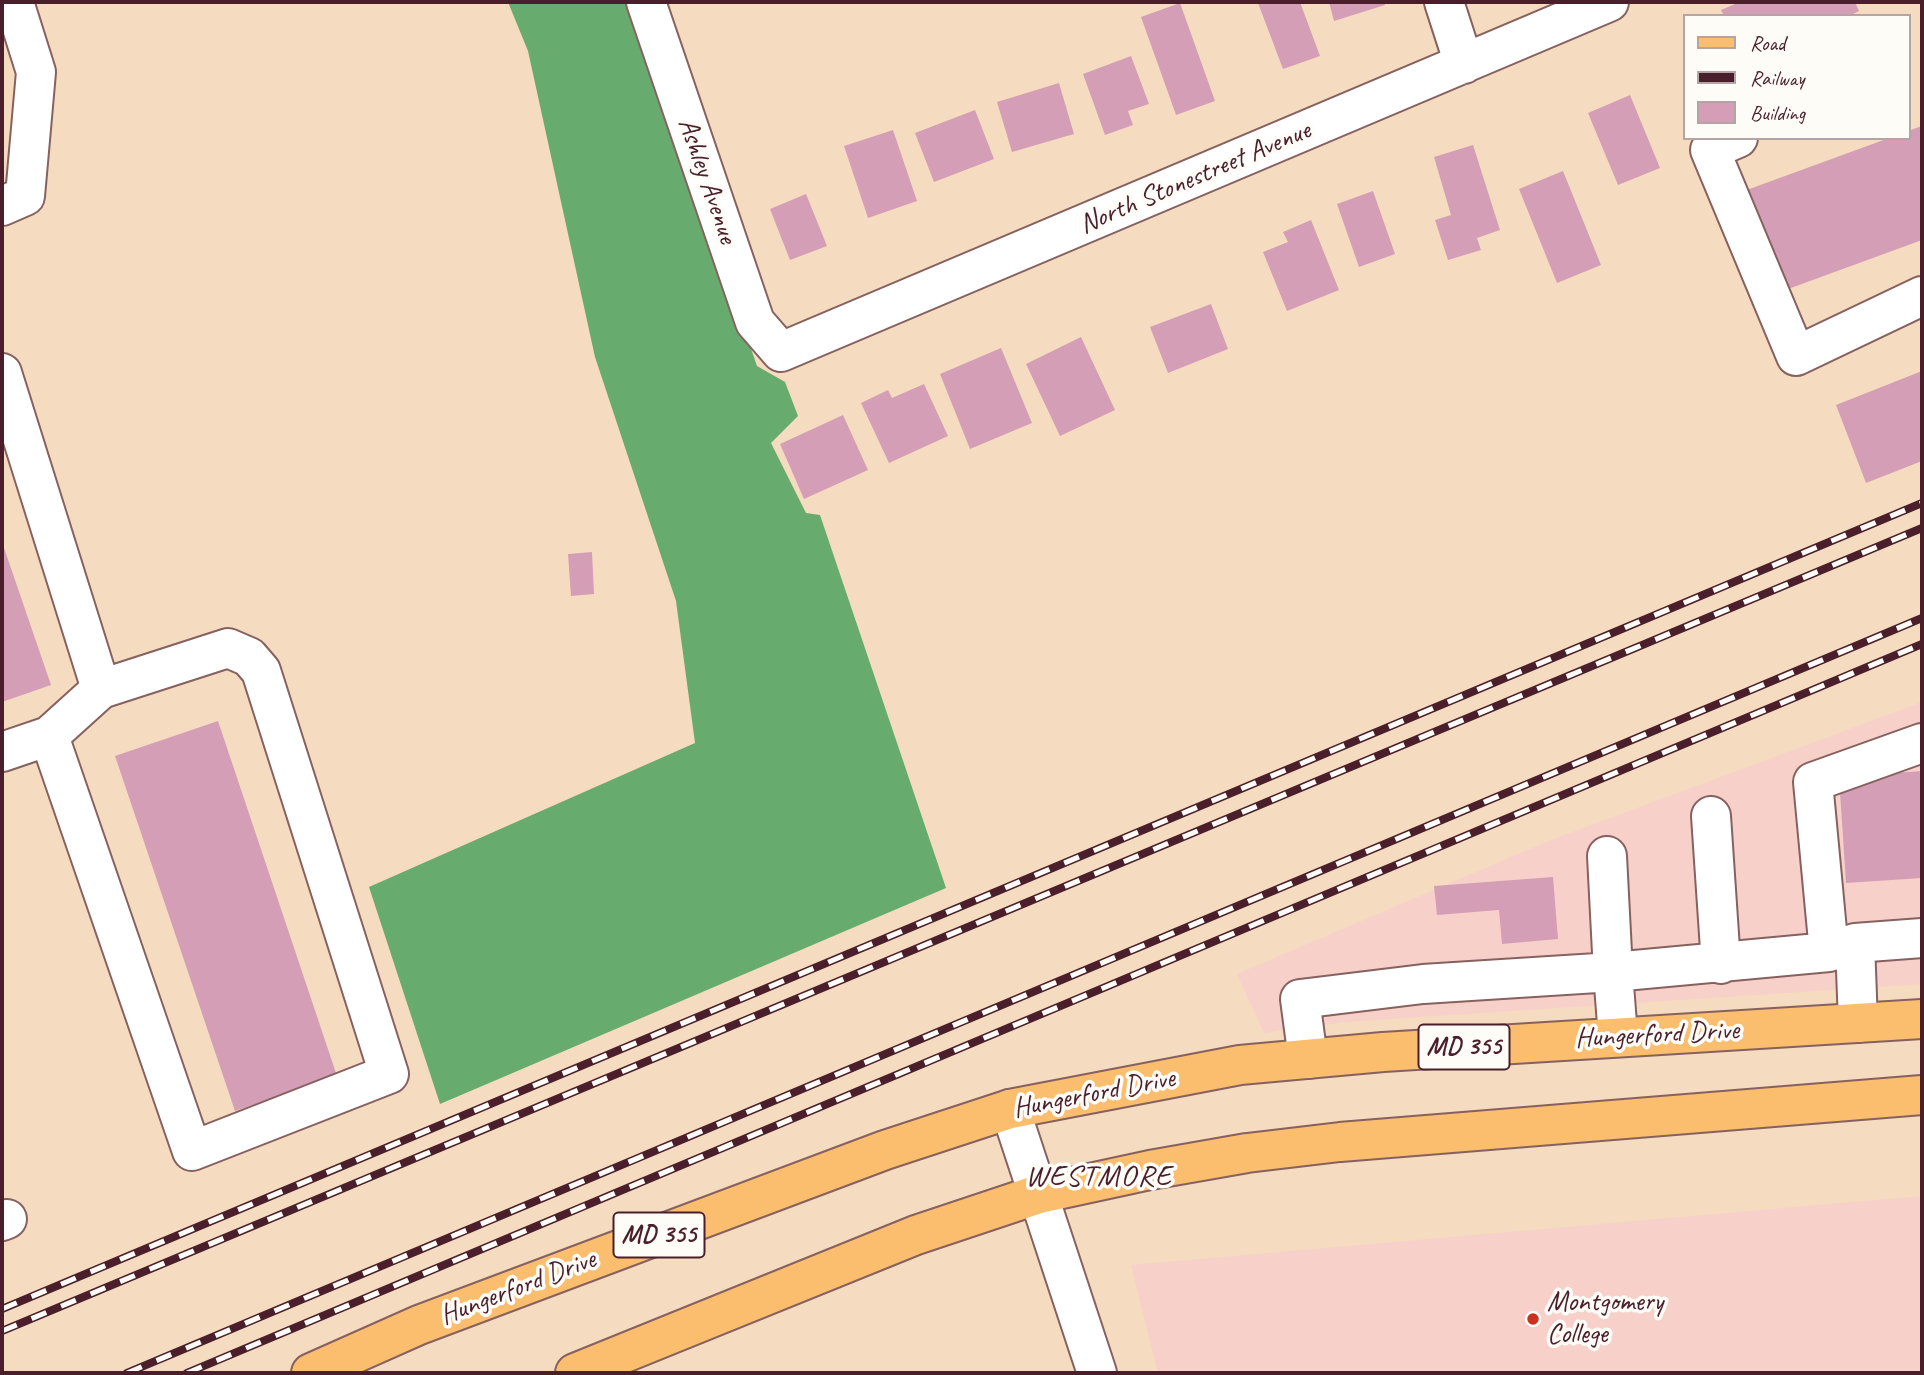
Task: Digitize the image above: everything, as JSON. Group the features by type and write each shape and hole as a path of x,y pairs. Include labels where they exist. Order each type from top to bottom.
{"main road":[{"name":"Hungerford Drive","path":"311,1373 419,1325 885,1150 1010,1109 1240,1065 1618,1037 1922,1019"},
{"path":"575,1373 916,1236 1039,1194 1223,1157 1340,1142 1922,1095"}],"street":[{"path":"2,206 24,196 36,72 13,2"},
{"name":"Ashley Avenue","path":"646,2 755,322 781,352"},
{"path":"1444,2 1464,64"},
{"name":"North Stonestreet Avenue","path":"781,352 1609,2"},
{"path":"1733,140 1710,150 1796,355 1922,296"},
{"path":"2,373 101,689"},
{"path":"2,752 49,736 101,689 228,648 249,657 261,671 389,1074 192,1151 49,736"},
{"path":"1858,1023 1813,782 1922,743"},
{"path":"1711,816 1721,964"},
{"path":"1607,856 1618,1037"},
{"path":"1308,1059 1300,999 1423,984 1721,964 1922,938"},
{"path":"1010,1109 1097,1373"}],"shaded area":[{"path":"1922,702 1922,984 1345,1022 1264,1033 1237,974 1551,840"},
{"name":"Montgomery College","path":"1922,1196 1922,1373 1158,1373 1131,1265"}],"green space":[{"path":"508,2 631,2 757,366 785,382 798,416 771,443 806,513 820,515 946,888 440,1104 369,887 695,743 676,601 595,357 528,51"}],"building":[{"path":"1300,2 1320,56 1283,69 1258,3"},
{"path":"1329,2 1384,2 1385,5 1334,21"},
{"path":"1740,2 1855,2 1859,11 1853,14 1723,14 1721,10"},
{"path":"1180,3 1215,101 1176,115 1141,17"},
{"path":"1131,56 1149,104 1128,111 1133,125 1105,135 1083,74"},
{"path":"1059,83 1074,134 1012,152 997,102"},
{"path":"1630,95 1660,168 1618,185 1588,113"},
{"path":"975,110 994,159 934,182 915,133"},
{"path":"1922,126 1922,240 1780,292 1744,191 1884,140 1910,140 1910,130"},
{"path":"893,130 917,201 868,218 844,146"},
{"path":"1473,145 1500,230 1477,238 1481,250 1448,260 1435,220 1451,215 1434,157"},
{"path":"1563,171 1601,265 1557,283 1519,189"},
{"path":"1373,191 1395,254 1359,267 1337,204"},
{"path":"806,194 827,246 790,260 770,209"},
{"path":"1311,220 1339,290 1287,311 1263,252 1288,242 1283,232"},
{"path":"1211,304 1228,349 1168,373 1150,327"},
{"path":"1081,337 1115,410 1060,436 1026,364"},
{"path":"1001,348 1032,423 970,449 940,374"},
{"path":"1922,371 1922,461 1866,483 1836,405"},
{"path":"924,384 948,436 889,463 861,403 888,390 892,398"},
{"path":"843,415 868,470 804,499 780,444"},
{"path":"2,542 51,685 2,702"},
{"path":"592,552 594,594 571,596 568,554"},
{"path":"218,721 337,1076 235,1111 115,756"},
{"path":"1922,771 1922,878 1846,883 1839,777"},
{"path":"1553,877 1558,939 1502,944 1499,910 1437,915 1434,886"}],"railway":[{"path":"2,1309 1922,503"},
{"path":"2,1331 1922,528"},
{"path":"127,1373 1922,618"},
{"path":"187,1373 1922,644"}],"place":[{"name":"Montgomery College","path":"1533,1319"}],"district":[{"name":"WESTMORE","path":"1099,1177"}]}
